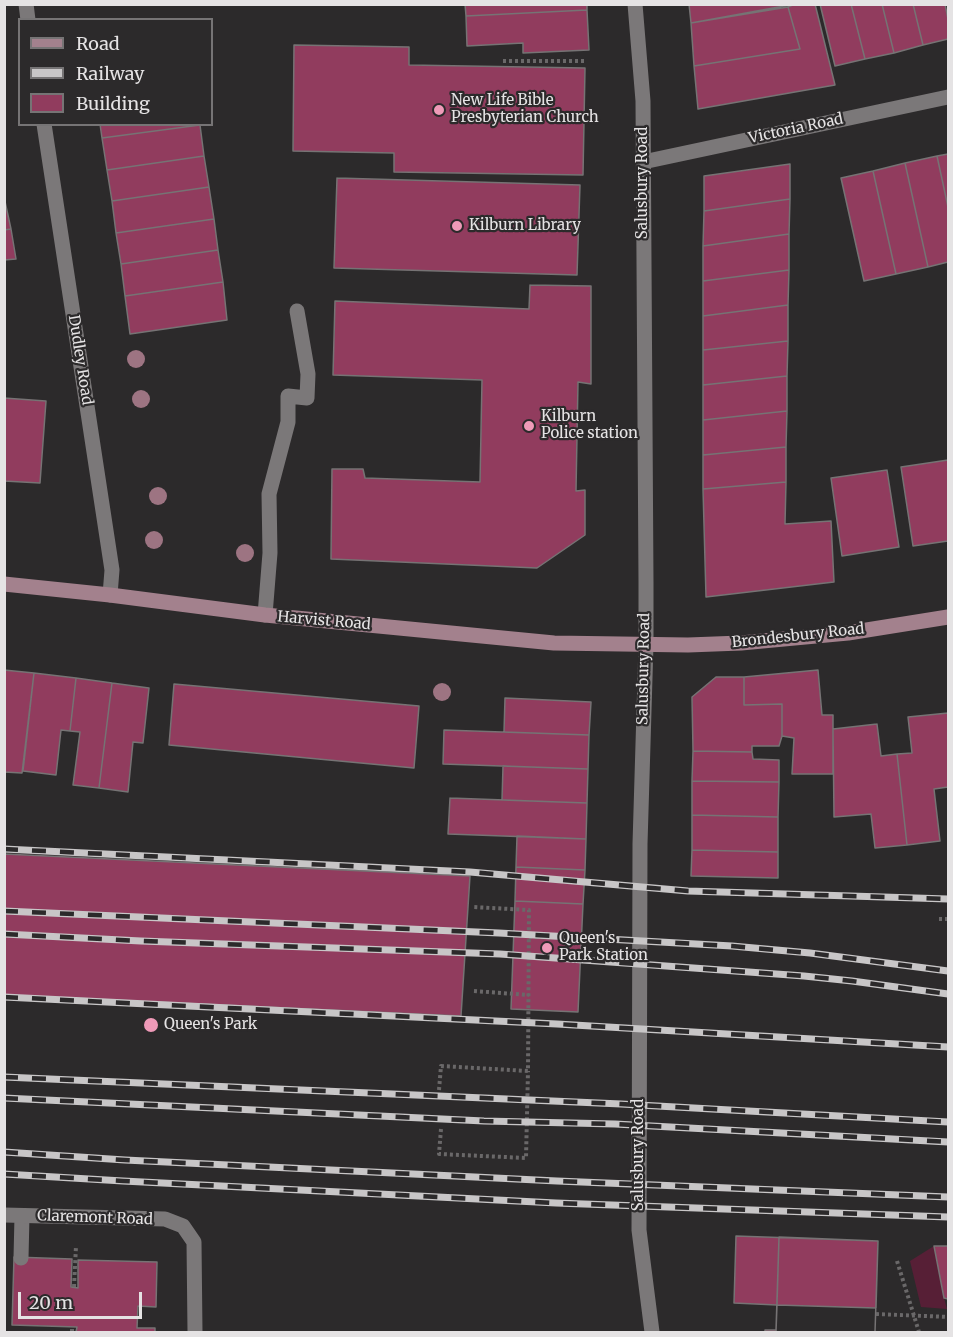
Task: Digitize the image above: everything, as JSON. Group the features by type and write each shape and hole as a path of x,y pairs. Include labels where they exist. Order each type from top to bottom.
{"main road":[{"name":"Harvist Road","path":"4,584 265,615 554,643 646,644"},
{"name":"Brondesbury Road","path":"646,644 741,643 848,633 948,617"}],"street":[{"name":"Salusbury Road","path":"635,4 643,101 646,644 640,844 639,1230 651,1332"},
{"name":"Victoria Road","path":"643,162 948,97"},
{"name":"Dudley Road","path":"44,126 112,570 110,595"},
{"path":"265,615 270,553 269,494 288,422 288,396 307,398 308,374 297,311"},
{"name":"Claremont Road","path":"4,1215 165,1220 183,1226 194,1242 195,1332"},
{"path":"21,1258 22,1215"}],"path":[{"path":"503,61 585,60"},
{"path":"441,1129 439,1154 526,1158 530,910 473,907"},
{"path":"939,919 948,919"},
{"path":"530,937 603,938"},
{"path":"474,991 529,995"},
{"path":"439,1090 441,1066 528,1071"},
{"path":"74,1287 77,1217"},
{"path":"897,1261 919,1332"},
{"path":"876,1314 948,1317"},
{"path":"72,1327 72,1332"}],"shaded area":[{"path":"934,1246 947,1309 921,1307 910,1261"}],"building":[{"path":"465,4 587,4 587,10 466,16"},
{"path":"689,4 795,4 691,23"},
{"path":"795,4 815,4 835,85 698,109 694,66 800,49 788,7"},
{"path":"820,4 851,4 865,59 835,66"},
{"path":"851,4 882,4 894,53 865,59"},
{"path":"882,4 913,4 923,45 894,53"},
{"path":"913,4 945,4 948,39 923,45"},
{"path":"788,7 800,49 694,66 691,23"},
{"path":"587,10 589,50 523,53 523,43 467,46 466,16"},
{"name":"New Life Bible Presbyterian Church","path":"294,45 409,47 409,65 585,68 583,175 394,172 394,153 293,151"},
{"path":"100,126 192,126 102,138"},
{"path":"200,126 204,156 107,170 102,138"},
{"path":"948,154 948,207 937,156"},
{"path":"204,156 209,187 112,201 107,170"},
{"path":"937,156 948,207 948,262 928,267 905,163"},
{"path":"905,163 928,267 896,274 873,171"},
{"path":"790,164 790,199 704,211 704,176"},
{"path":"873,171 896,274 864,281 841,178"},
{"name":"Kilburn Library","path":"337,178 580,185 577,275 334,268"},
{"path":"209,187 214,219 116,233 112,201"},
{"path":"4,197 11,229 4,230"},
{"path":"790,199 789,234 703,246 704,211"},
{"path":"214,219 218,250 121,264 116,233"},
{"path":"11,229 16,259 4,260 4,230"},
{"path":"789,234 789,270 703,281 703,246"},
{"path":"218,250 223,282 125,296 121,264"},
{"path":"789,270 788,305 703,316 703,281"},
{"path":"223,282 227,320 130,334 125,296"},
{"name":"Kilburn Police station","path":"530,285 591,286 591,384 578,382 576,491 585,490 585,535 537,568 331,559 332,469 363,469 365,478 480,482 482,380 333,375 335,301 529,309"},
{"path":"788,305 788,341 703,350 703,316"},
{"path":"788,341 787,376 703,385 703,350"},
{"path":"787,376 787,411 703,420 703,385"},
{"path":"4,398 46,401 40,483 4,481"},
{"path":"787,411 786,447 703,455 703,420"},
{"path":"786,447 786,482 703,489 703,455"},
{"path":"948,460 948,541 913,546 901,467"},
{"path":"887,470 899,547 842,556 831,478"},
{"path":"786,482 785,524 831,521 834,582 706,597 703,489"},
{"path":"4,670 34,673 22,773 4,772"},
{"path":"818,670 822,715 833,715 833,774 792,774 794,738 782,736 782,704 744,705 744,677"},
{"path":"34,673 76,678 70,731 61,730 56,775 23,771"},
{"path":"716,677 744,677 744,705 782,704 782,736 779,746 752,746 752,752 693,751 692,697"},
{"path":"76,678 112,683 99,788 73,785 80,732 70,731"},
{"path":"112,683 149,688 143,743 133,742 128,792 99,788"},
{"path":"174,684 419,706 414,768 169,745"},
{"path":"505,698 591,702 589,735 504,732"},
{"path":"948,713 948,787 934,789 940,841 907,845 897,754 912,753 908,717"},
{"path":"877,724 881,756 897,754 907,845 875,848 871,814 834,817 833,729"},
{"path":"444,730 589,735 588,769 443,764"},
{"path":"693,751 752,752 753,759 779,760 779,782 692,781"},
{"path":"503,766 588,769 587,803 502,800"},
{"path":"692,781 779,782 778,817 692,815"},
{"path":"450,798 587,803 586,839 448,834"},
{"path":"692,815 778,817 778,852 692,850"},
{"path":"517,836 586,839 585,870 516,867"},
{"path":"692,850 778,852 778,878 691,876"},
{"path":"4,854 470,876 461,1016 4,995"},
{"path":"516,867 585,870 583,904 515,901"},
{"name":"Queen's Park Station","path":"515,901 583,904 578,1012 511,1009"},
{"path":"736,1236 878,1241 875,1332 776,1332 777,1305 734,1303"},
{"path":"779,1237 878,1241 875,1332 776,1332"},
{"path":"779,1237 878,1241 875,1332 765,1332 765,1330 776,1330"},
{"path":"779,1237 878,1241 876,1308 777,1305"},
{"path":"779,1237 878,1241 875,1332 776,1332"},
{"path":"934,1246 948,1246 948,1299 944,1298"},
{"path":"14,1257 72,1259 71,1287 78,1288 78,1260 157,1262 156,1307 138,1306 137,1328 155,1328 155,1332 76,1332 77,1327 12,1325"}],"railway":[{"path":"4,849 470,872 688,891 948,899"},
{"path":"4,911 732,946 810,953 948,971"},
{"path":"4,934 500,954 804,976 948,994"},
{"path":"4,997 557,1024 948,1047"},
{"path":"4,1077 621,1104 948,1122"},
{"path":"4,1098 484,1121 615,1124 948,1142"},
{"path":"4,1152 557,1181 948,1197"},
{"path":"4,1174 556,1203 948,1217"}],"place":[{"name":"New Life Bible Presbyterian Church","path":"439,110"},
{"name":"Kilburn Library","path":"457,226"},
{"name":"Kilburn Police station","path":"529,426"},
{"name":"Queen's Park Station","path":"547,948"},
{"name":"Queen's Park","path":"151,1025"}]}
